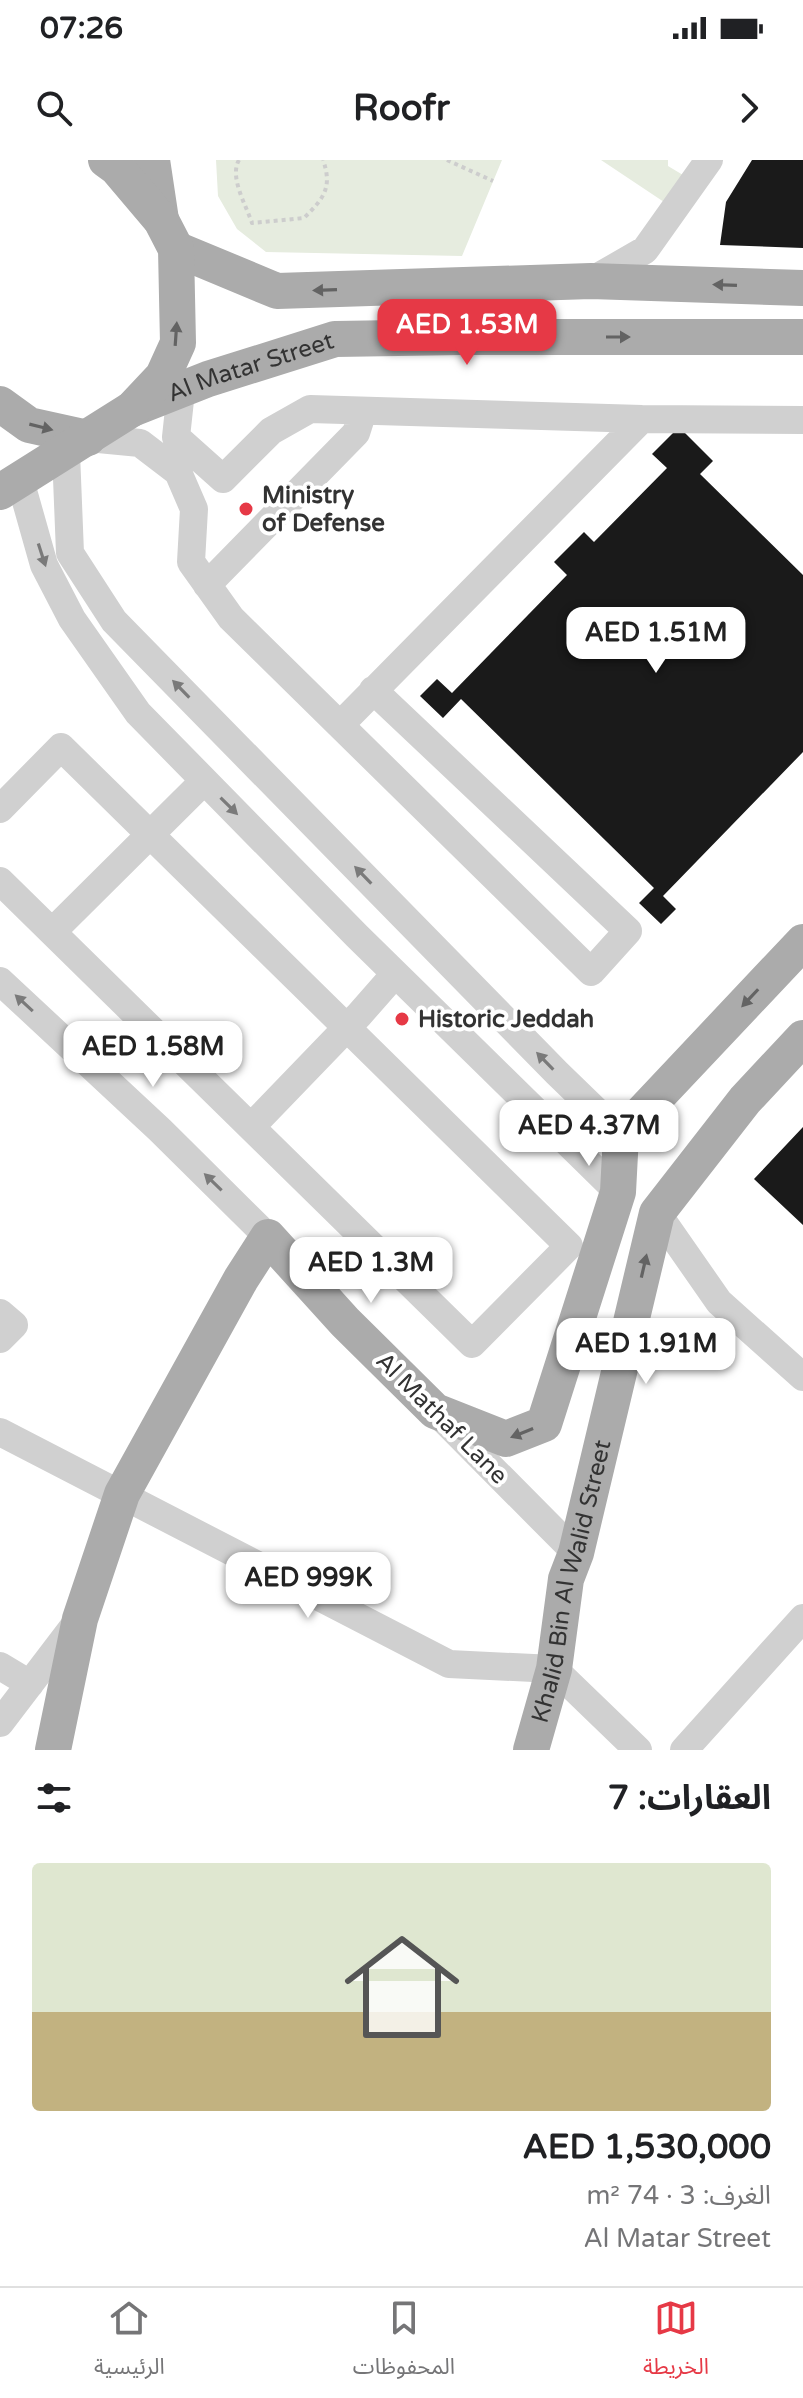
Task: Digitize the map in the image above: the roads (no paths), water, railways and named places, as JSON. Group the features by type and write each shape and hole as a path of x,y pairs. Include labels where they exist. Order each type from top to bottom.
{"main road":[{"path":"106,160 117,168 169,234 277,291 591,281 803,288"},
{"path":"10,486 132,409 163,376 178,343 169,234 152,160"},
{"name":"Al Matar Street","path":"132,409 208,379 335,339 803,337"},
{"path":"0,404 29,425 77,445"},
{"path":"435,1411 506,1439 544,1424 618,1192 621,1135 803,942"},
{"name":"Khalid Bin Al Walid Street","path":"531,1750 554,1669 566,1579 576,1553 657,1213 745,1100 803,1038"},
{"path":"53,1750 80,1619 122,1494 241,1279 268,1237"},
{"name":"Al Mathaf Lane","path":"268,1237 345,1322 435,1411"}],"street":[{"path":"591,281 645,250 709,160"},
{"path":"181,391 176,437 223,479"},
{"path":"194,509 271,431 310,409 642,419 803,420"},
{"path":"207,585 356,433 363,411"},
{"path":"340,725 642,419"},
{"path":"373,690 628,931 591,972 231,618 191,562 194,509 178,472 140,443 77,445 70,553 114,621 621,1135"},
{"path":"10,486 44,565 72,619 138,713 395,974 618,1192"},
{"path":"0,809 61,747 569,1246 472,1344 0,881"},
{"path":"53,931 204,781"},
{"path":"251,1127 395,974"},
{"name":"Al Mathaf Lane","path":"0,981 160,1130 268,1237"},
{"path":"657,1213 719,1302 803,1377"},
{"path":"0,1313 14,1325 0,1339"},
{"name":"Al Mathaf Lane","path":"435,1411 576,1553"},
{"path":"0,1432 449,1664 554,1669 638,1750"},
{"path":"684,1750 803,1618"},
{"path":"0,1723 80,1619"},
{"path":"0,1666 30,1684"}],"place":[{"name":"Ministry of Defense","path":"246,509"},
{"name":"Historic Jeddah","path":"402,1019"}]}
